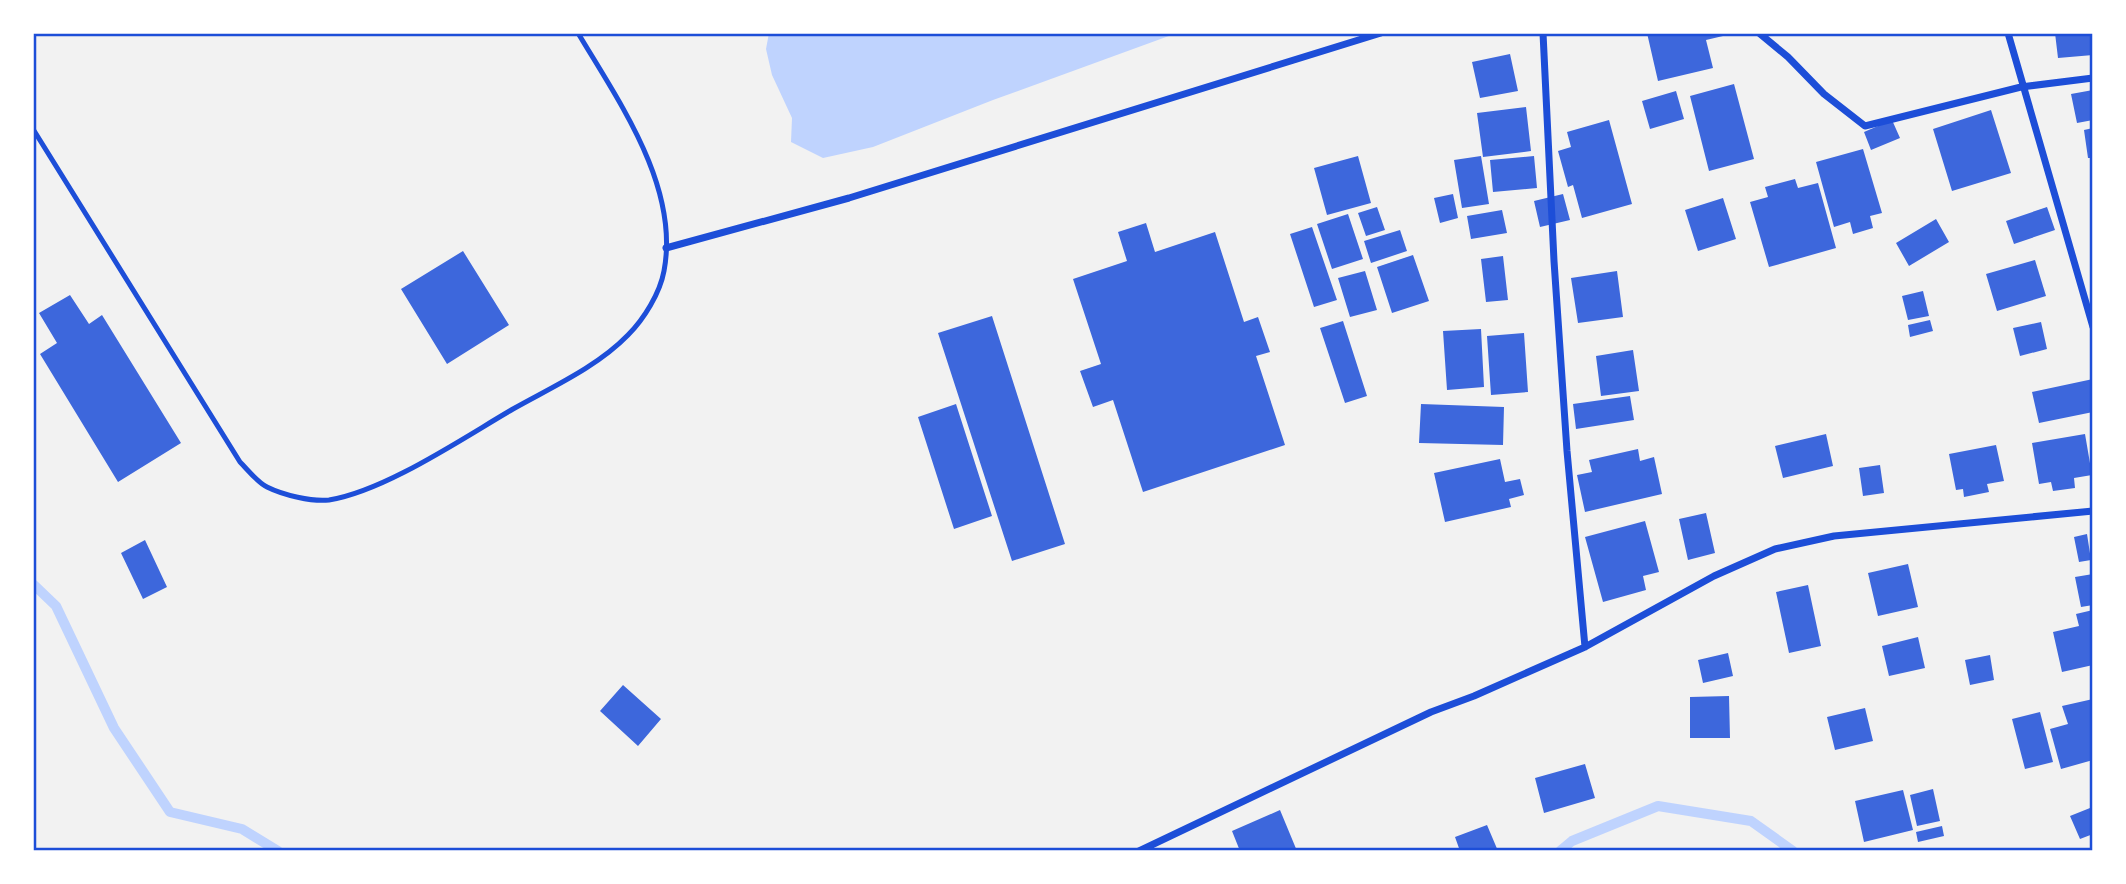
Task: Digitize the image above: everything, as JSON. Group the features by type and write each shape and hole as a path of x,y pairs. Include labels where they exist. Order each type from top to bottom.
{"street":[{"path":"666,248 849,198 1381,33"},
{"path":"1544,33 1555,275 1584,647"},
{"path":"1759,33 1788,57 1824,94 1865,126 2024,88 2093,78"},
{"path":"2008,33 2093,327"},
{"path":"1139,851 1432,712 1584,647 1714,576 1775,549 1834,536 2093,511"}],"lane":[{"path":"33,129 240,462 266,486 297,496 326,500 359,492 408,469 599,360 629,334 652,302 664,273 666,248 665,219 659,184 620,104 578,33"}],"water":[{"path":"769,33 1177,33 873,147 823,158 791,142 792,118 772,75 766,49"}],"building":[{"path":"1647,33 1722,33 1723,36 1706,40 1713,68 1658,81"},
{"path":"2055,33 2093,33 2093,55 2058,58"},
{"path":"1510,54 1518,91 1480,98 1472,62"},
{"path":"1734,84 1754,159 1709,171 1690,96"},
{"path":"2093,90 2093,120 2077,123 2071,94"},
{"path":"1676,91 1684,119 1650,129 1642,101"},
{"path":"1526,107 1531,151 1483,157 1477,113"},
{"path":"1991,110 2011,173 1952,191 1933,129"},
{"path":"1609,120 1632,204 1582,218 1573,185 1568,187 1558,151 1571,147 1567,132"},
{"path":"1892,120 1900,138 1871,150 1864,132"},
{"path":"2093,128 2093,158 2088,158 2084,130"},
{"path":"1863,149 1882,213 1870,216 1873,228 1853,234 1850,222 1834,227 1816,162"},
{"path":"1358,156 1371,203 1327,215 1314,168"},
{"path":"1481,156 1489,204 1462,208 1454,160"},
{"path":"1534,156 1537,188 1493,192 1490,160"},
{"path":"1795,179 1798,188 1818,183 1836,248 1769,267 1750,202 1768,197 1765,187"},
{"path":"1453,194 1458,218 1440,223 1434,198"},
{"path":"1563,194 1570,220 1540,227 1534,201"},
{"path":"1723,198 1736,239 1698,251 1685,210"},
{"path":"1377,207 1385,230 1366,236 1358,213"},
{"path":"2047,207 2055,230 2014,244 2006,221"},
{"path":"1502,210 1507,233 1471,239 1467,216"},
{"path":"1348,214 1363,259 1332,269 1317,224"},
{"path":"1936,219 1949,242 1909,266 1896,243"},
{"path":"1146,223 1155,252 1215,232 1244,322 1258,317 1270,352 1256,356 1285,445 1143,492 1113,400 1093,407 1080,371 1101,364 1073,279 1127,261 1118,232"},
{"path":"1312,227 1337,300 1314,307 1290,234"},
{"path":"1400,230 1407,251 1371,263 1364,241"},
{"path":"463,251 509,325 447,364 401,289"},
{"path":"1413,255 1429,301 1392,313 1377,267"},
{"path":"1503,256 1508,300 1486,302 1481,259"},
{"path":"2035,260 2046,296 1997,311 1986,274"},
{"path":"1365,271 1377,310 1350,317 1338,278"},
{"path":"1617,271 1623,317 1578,323 1571,278"},
{"path":"1923,291 1929,316 1908,320 1902,296"},
{"path":"70,295 89,324 102,315 181,443 118,482 40,354 57,343 39,313"},
{"path":"992,316 1065,544 1012,561 938,333"},
{"path":"1930,320 1933,331 1910,337 1908,325"},
{"path":"1343,321 1367,396 1345,403 1320,328"},
{"path":"2041,322 2047,349 2020,356 2013,328"},
{"path":"1481,329 1484,387 1447,390 1443,331"},
{"path":"1524,333 1528,392 1491,395 1487,336"},
{"path":"1633,350 1639,391 1601,396 1596,356"},
{"path":"2093,379 2093,412 2039,423 2032,392"},
{"path":"1630,396 1634,420 1576,429 1573,404"},
{"path":"956,404 992,516 954,529 918,417"},
{"path":"1421,404 1504,407 1503,445 1419,443"},
{"path":"1826,434 1833,466 1783,478 1775,446"},
{"path":"2085,434 2092,475 2074,478 2075,488 2053,491 2051,482 2039,484 2032,443"},
{"path":"1996,445 2004,481 1987,484 1989,492 1964,497 1963,489 1956,490 1949,454"},
{"path":"1638,449 1640,461 1654,457 1662,494 1585,512 1577,475 1592,472 1589,460"},
{"path":"1500,459 1505,482 1520,479 1524,495 1509,499 1511,507 1445,522 1434,473"},
{"path":"1880,465 1884,493 1863,496 1859,468"},
{"path":"1706,513 1715,553 1688,560 1679,519"},
{"path":"1645,521 1659,572 1643,576 1646,590 1603,602 1585,537"},
{"path":"2087,534 2091,560 2079,562 2074,537"},
{"path":"145,540 167,587 143,599 121,553"},
{"path":"1908,564 1918,607 1878,616 1868,573"},
{"path":"2093,574 2093,605 2081,607 2075,577"},
{"path":"1808,585 1821,646 1789,653 1776,592"},
{"path":"2093,610 2093,665 2062,672 2053,632 2079,626 2076,614"},
{"path":"1918,637 1925,668 1889,676 1882,646"},
{"path":"1728,653 1733,676 1703,683 1698,660"},
{"path":"1990,655 1994,680 1970,685 1965,660"},
{"path":"623,685 661,719 638,746 600,711"},
{"path":"1729,696 1730,738 1690,738 1690,697"},
{"path":"2093,699 2093,760 2061,769 2050,729 2068,724 2062,706"},
{"path":"1865,708 1873,741 1835,750 1827,717"},
{"path":"2040,712 2053,762 2025,769 2012,719"},
{"path":"1585,764 1595,798 1544,813 1535,778"},
{"path":"1933,789 1940,821 1917,826 1910,795"},
{"path":"1903,790 1913,830 1864,842 1855,801"},
{"path":"2090,808 2093,834 2080,839 2070,816"},
{"path":"1280,810 1297,851 1240,851 1232,831"},
{"path":"1487,825 1498,851 1460,851 1455,837"},
{"path":"1942,826 1944,836 1918,842 1916,832"}],"waterway":[{"path":"33,584 56,606 114,728 170,812 242,829 278,851"},
{"path":"1560,851 1572,841 1658,806 1751,821 1793,851"}]}
